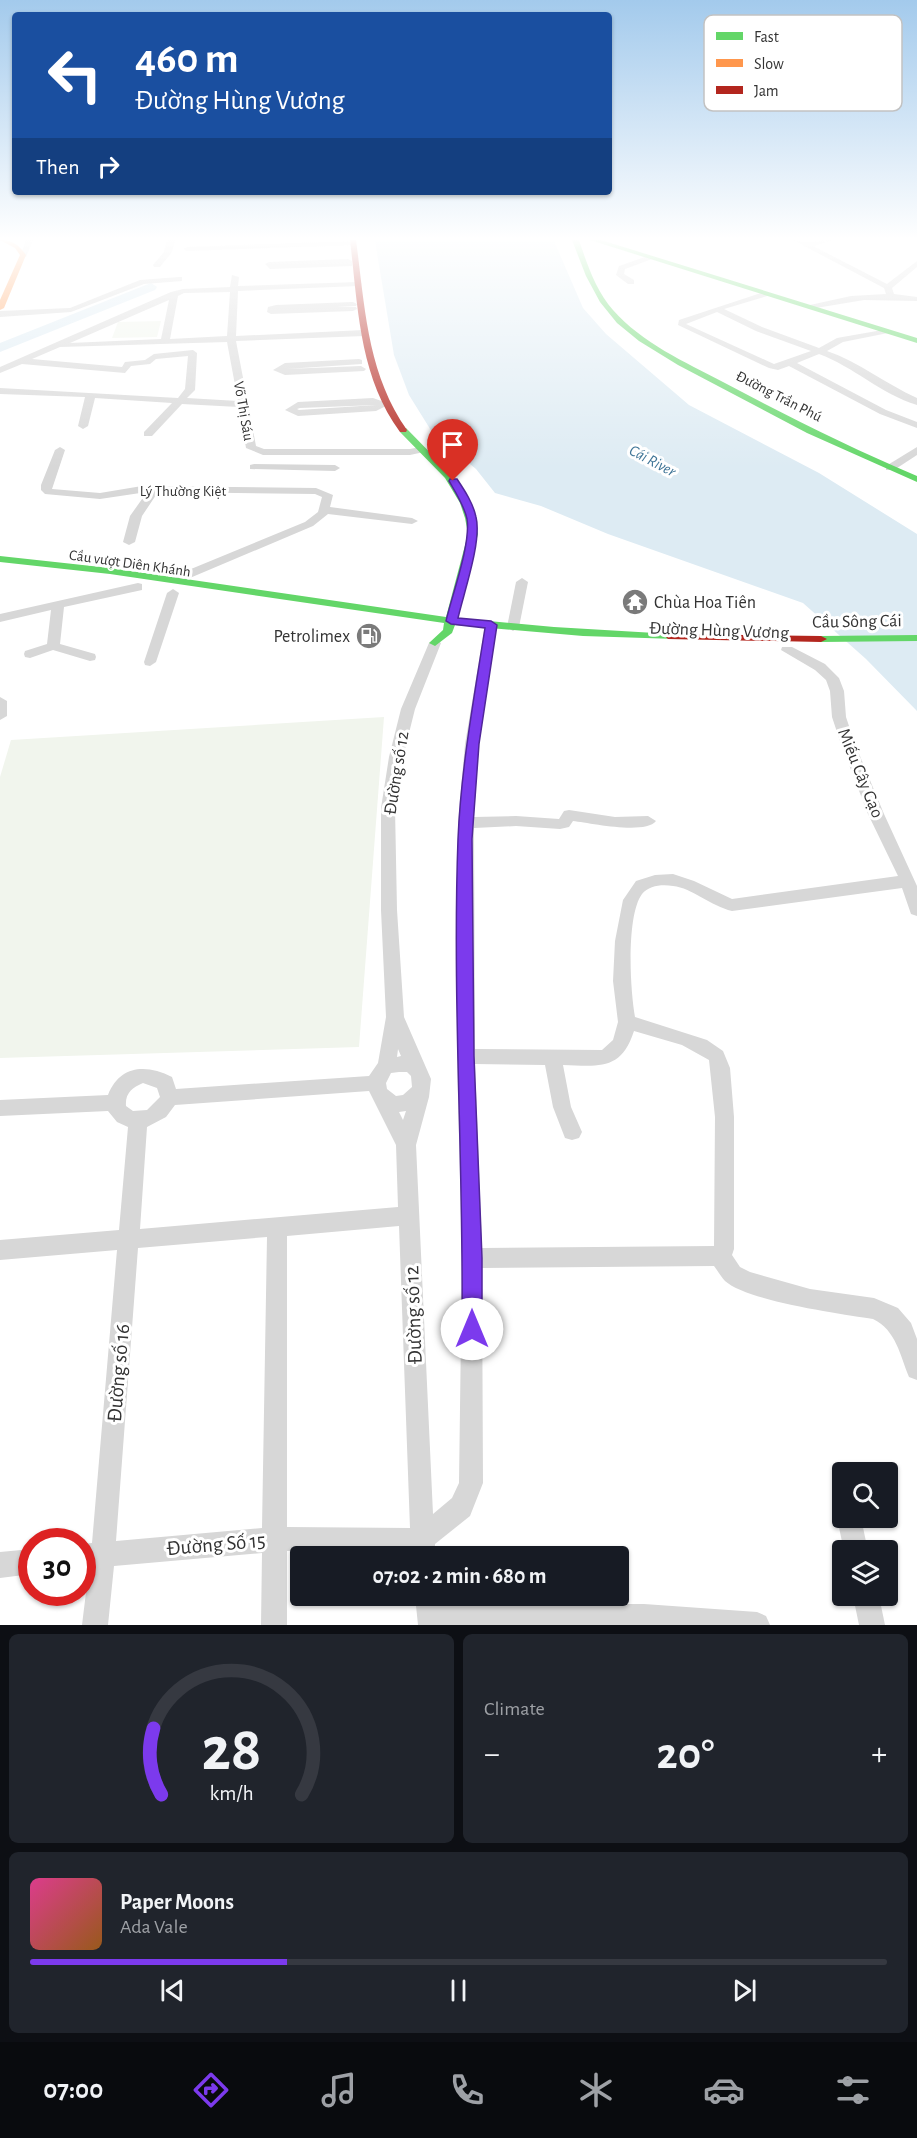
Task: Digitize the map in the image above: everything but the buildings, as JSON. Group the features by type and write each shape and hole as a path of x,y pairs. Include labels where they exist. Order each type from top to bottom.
{"main road":[{"path":"355,316 378,405"},
{"path":"358,316 360,366 378,405 415,451 461,492 472,519 473,534 441,629"},
{"name":"Đường Trần Phú","path":"615,316 660,351 758,406 917,479"},
{"path":"838,316 885,332 913,338"},
{"path":"0,559 90,566 178,579 316,607"},
{"name":"Cầu vượt Diên Khánh","path":"0,566 104,575 316,607"},
{"path":"0,573 316,607"},
{"name":"Đường Hùng Vương","path":"316,607 441,629 490,630 606,645 795,647"},
{"name":"Đường Hùng Vương","path":"490,630 513,627 795,647"},
{"name":"Cầu Sông Cái","path":"795,647 917,638"},
{"name":"Cầu Sông Cái","path":"795,647 917,649"}],"street":[{"path":"0,370 123,316"},
{"path":"165,341 170,316"},
{"name":"Võ Thị Sáu","path":"232,316 231,339 251,448 263,452 415,451"},
{"path":"699,316 682,322 682,325 772,366 791,363 840,340 885,332"},
{"path":"731,316 759,329 820,350 851,364 906,398 917,402"},
{"path":"52,346 360,333"},
{"path":"19,361 65,365 93,364 124,370 128,364 147,362 154,357 193,352 190,390 148,434"},
{"path":"791,363 876,408 917,425"},
{"path":"285,366 360,366 285,372 279,370 285,366"},
{"path":"0,391 91,394 242,404"},
{"path":"83,426 91,394"},
{"path":"876,408 906,398"},
{"path":"298,405 378,405 298,412 290,410 298,405"},
{"name":"Lý Thường Kiệt","path":"60,450 46,485 48,491 106,496 140,489 316,491 328,495 324,510"},
{"path":"890,468 917,450"},
{"path":"244,491 259,454 263,452"},
{"path":"254,467 335,468"},
{"path":"129,542 136,516 154,490"},
{"path":"178,579 292,533 309,524 324,510 412,521"},
{"path":"513,627 522,582"},
{"path":"0,618 138,587"},
{"path":"150,662 173,592"},
{"path":"53,646 58,606"},
{"name":"Đường số 12","path":"381,1083 395,1017 389,910 388,808 408,710 441,629"},
{"path":"424,1546 461,1507 471,1483 472,1258 466,1056 466,823 472,744 490,630"},
{"path":"30,654 53,646 90,657"},
{"name":"Miếu Cây Gạo","path":"795,647 832,678 837,691 839,717 848,744 907,881 917,910"},
{"path":"0,701 0,716"},
{"path":"466,823 516,821 560,825 569,815 615,822 648,821"},
{"path":"466,1056 553,1059 609,1056 623,1039 627,1022 621,985 621,945 631,900 636,891 645,884 665,880 680,882 701,890 719,902 732,905 907,881"},
{"name":"Đường số 12","path":"395,1017 415,1068"},
{"path":"627,1022 692,1042 707,1048 717,1056 721,1069 724,1124 724,1249 720,1255"},
{"path":"553,1059 562,1107 572,1132"},
{"path":"169,1097 381,1083 396,1064 406,1064 415,1068 421,1075 423,1084 420,1093 413,1100 403,1104 392,1103 381,1083"},
{"path":"143,1075 152,1076 165,1083 169,1097 155,1116 138,1121 122,1116 115,1103 116,1095 126,1082 143,1075"},
{"path":"381,1083 406,1145"},
{"name":"Đường số 12","path":"420,1093 406,1145 422,1546"},
{"path":"0,1108 115,1103"},
{"name":"Đường số 16","path":"96,1528 138,1121"},
{"path":"0,1250 409,1216"},
{"path":"274,1625 278,1227"},
{"path":"472,1258 720,1255"},
{"path":"720,1255 733,1274 746,1281 810,1299 874,1309 890,1316 903,1331 917,1369"},
{"name":"Đường Số 15","path":"96,1555 276,1539 390,1546"},
{"path":"0,1564 18,1562"},
{"name":"Đường số 16","path":"94,1606 95,1625"},
{"path":"868,1606 872,1625"},
{"path":"430,1613 644,1617 757,1625"}],"shaded area":[{"path":"161,321 157,337 112,338 118,322"},
{"path":"384,717 359,1047 0,1058 0,777 11,740"}],"water":[{"name":"Cái River","path":"387,316 590,316 606,334 689,405 819,473 917,534 917,711 866,659 803,603 608,534 541,506 495,493 476,469 432,432 409,395 394,355"}],"waterway":[{"path":"0,348 80,316"}],"traffic: fast":[{"path":"614,316 642,340 681,363 837,444 917,479"},
{"path":"836,316 917,341"},
{"path":"403,430 438,464 457,489 465,503 473,534 448,631 435,643"},
{"path":"0,559 110,571 465,623 554,631 672,637"},
{"path":"821,639 917,638"}],"traffic: jam":[{"path":"362,316 379,390 390,412 403,430"},
{"path":"672,637 821,639"}],"place":[{"name":"Chùa Hoa Tiên","path":"635,602"},
{"name":"Petrolimex","path":"369,636"}],"route":[{"path":"453,481 466,501 472,519 473,534 451,621 491,625 472,744 465,839 466,1056 472,1329"}]}
